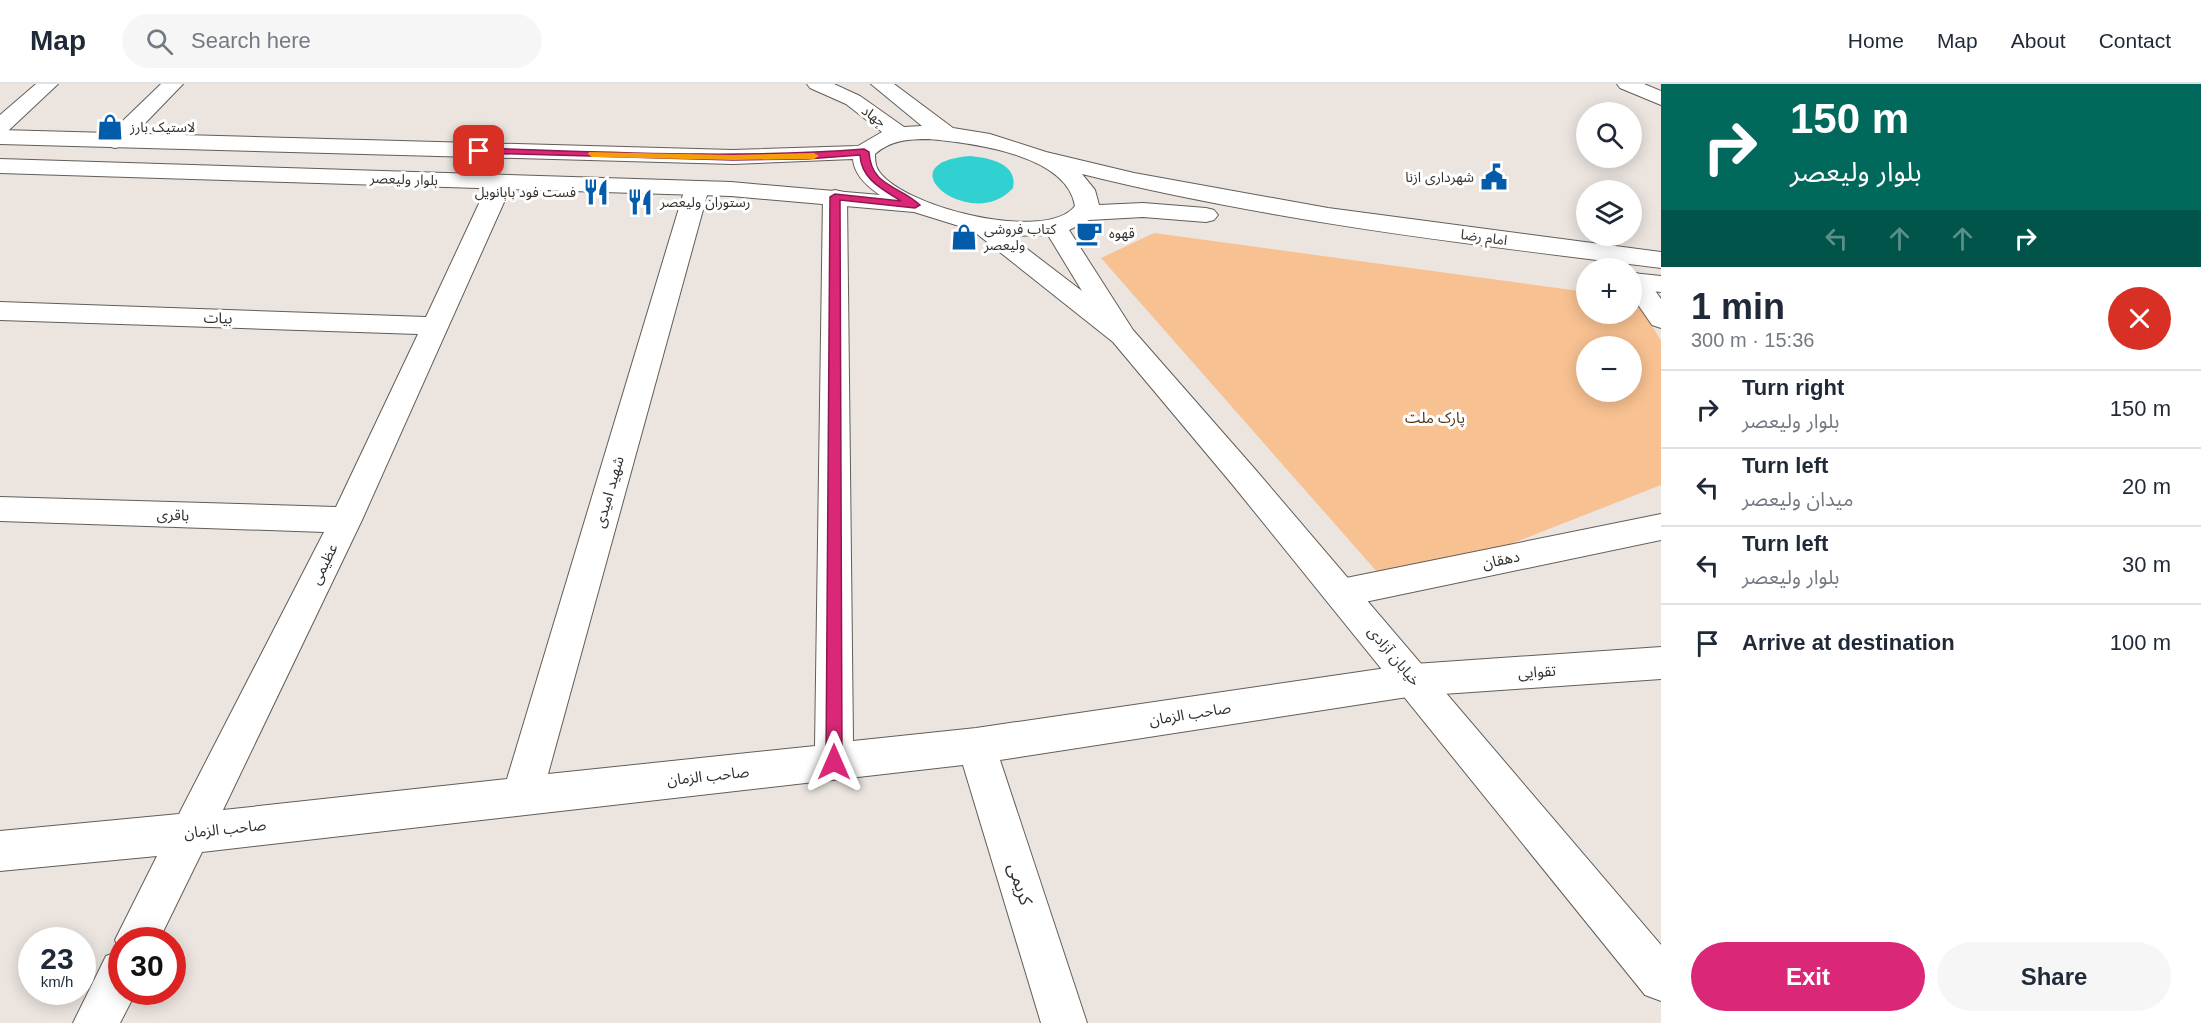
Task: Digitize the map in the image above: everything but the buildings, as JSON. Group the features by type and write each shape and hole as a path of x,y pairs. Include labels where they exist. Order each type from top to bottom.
{"main road":[{"path":"0,126 48,84"},
{"path":"115,141 173,84"},
{"name":"جهاد","path":"817,84 853,100 899,134"},
{"path":"853,100 882,84"},
{"name":"جهاد","path":"882,84 947,134"},
{"path":"1627,84 1661,99"},
{"path":"1037,156 1064,172 1083,189 1087,206 1078,219 1055,227 1020,229 981,226 940,216 915,205 879,183 865,167 864,152 876,141 899,134 947,134 1002,143 1037,156 1102,174 1303,221"},
{"name":"بلوار ولیعصر","path":"0,137 733,157 807,156 864,152"},
{"path":"731,189 733,157"},
{"name":"بلوار ولیعصر","path":"0,166 731,189 915,205"},
{"name":"عظیمی","path":"144,927 346,520 501,182"},
{"name":"شهید امیدی","path":"522,796 697,188"},
{"path":"834,762 835,197"},
{"path":"1082,213 1143,210 1186,211 1303,221"},
{"name":"امام رضا","path":"1303,221 1661,260"},
{"name":"امام رضا","path":"1303,221 1576,272"},
{"path":"981,226 1123,336"},
{"path":"1055,227 1123,336"},
{"path":"1643,282 1661,320"},
{"name":"بیات","path":"0,311 435,326"},
{"name":"خیابان آزادی","path":"1123,336 1414,680 1661,979"},
{"name":"باقری","path":"0,509 346,520"},
{"name":"دهقان","path":"1341,593 1661,527"},
{"name":"تقوایی","path":"1414,680 1661,663"},
{"name":"صاحب الزمان","path":"0,851 191,833 976,746 1414,680"},
{"name":"کریمی","path":"976,746 1064,1023"},
{"path":"96,1023 108,999"}],"green space":[{"name":"پارک ملت","path":"1154,233 1576,291 1576,324 1642,324 1642,309 1661,341 1661,485 1393,590 1101,258"}],"water":[{"path":"970,156 993,160 1007,167 1013,180 1013,188 996,200 977,203 958,200 943,192 934,181 934,170 945,161"}],"slow traffic":[{"path":"592,154 814,156"}],"place":[{"name":"لاستیک بارز","path":"110,127"},
{"name":"شهرداری ازنا","path":"1494,177"},
{"name":"فست فود بابانویل","path":"596,192"},
{"name":"رستوران ولیعصر","path":"640,202"},
{"name":"قهوه","path":"1089,233"},
{"name":"کتاب فروشی ولیعصر","path":"964,237"}],"route":[{"path":"479,151 733,157 807,156 864,152 865,167 879,183 905,201 915,205 835,197 834,762"}]}
